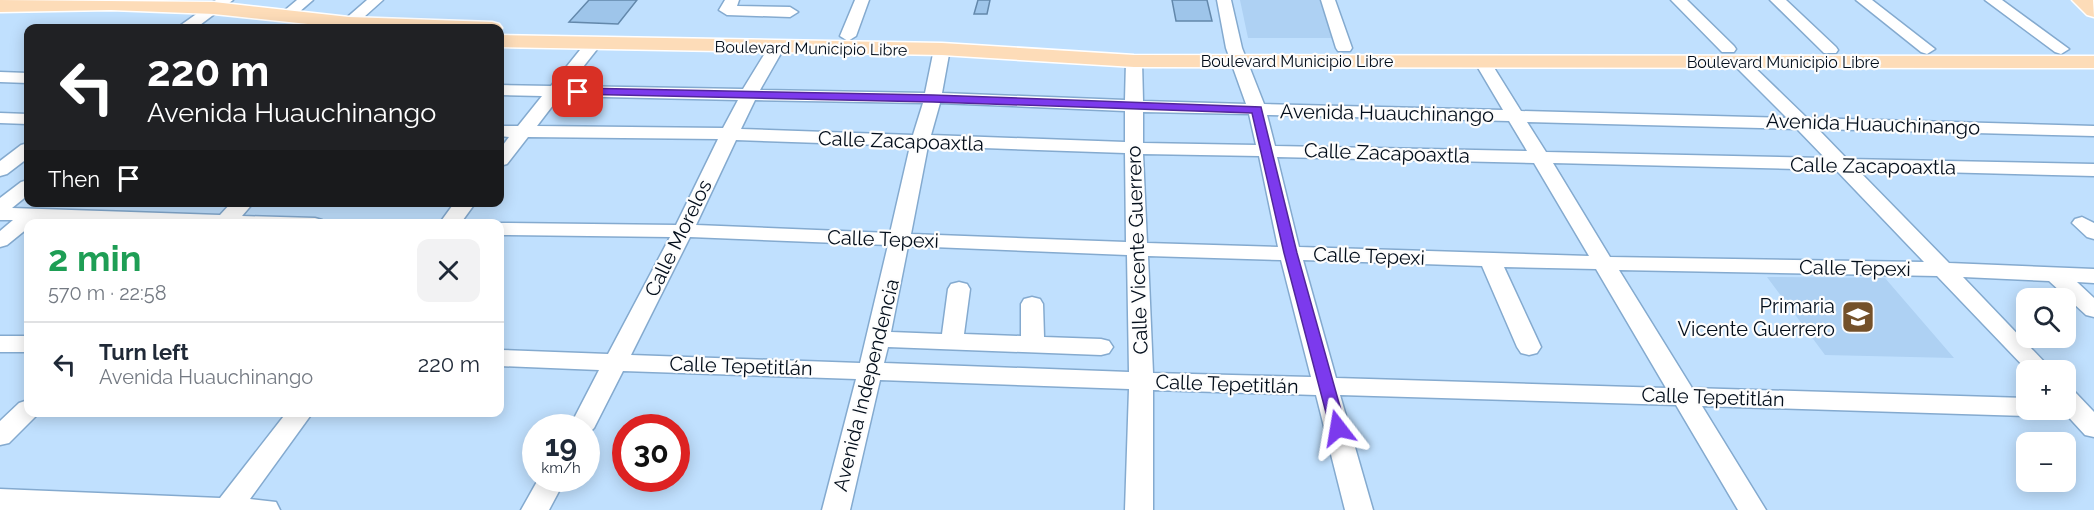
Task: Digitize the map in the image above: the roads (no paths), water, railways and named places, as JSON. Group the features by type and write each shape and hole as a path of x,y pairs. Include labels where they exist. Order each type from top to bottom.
{"main road":[{"path":"2082,0 2094,11"},
{"path":"0,6 111,4 275,24"},
{"path":"0,14 206,14"},
{"path":"304,24 349,22 397,24"},
{"name":"Boulevard Municipio Libre","path":"504,29 942,49 1134,61 1344,48 2094,62"},
{"name":"Boulevard Municipio Libre","path":"504,41 594,44 777,42 848,36 1236,54 1482,61 1734,56 1830,50 2094,49"}],"street":[{"path":"283,24 306,0"},
{"path":"349,22 376,0"},
{"path":"848,36 862,0"},
{"path":"1224,0 1236,54 1257,110 1290,253 1328,387 1359,510"},
{"path":"1328,0 1344,48"},
{"path":"1678,0 1801,122 2030,360"},
{"path":"1778,0 1830,50"},
{"path":"1992,0 2061,49"},
{"path":"1868,3 1927,49"},
{"path":"730,5 793,6"},
{"name":"Calle Morelos","path":"588,414 617,361 793,6"},
{"path":"504,155 594,44"},
{"name":"Avenida Independencia","path":"836,510 871,371 942,49"},
{"name":"Calle Vicente Guerrero","path":"1134,61 1133,106 1141,381 1139,510"},
{"path":"1482,61 1752,510"},
{"path":"0,77 24,78"},
{"name":"Avenida Huauchinango","path":"504,90 933,98 1257,110 2094,131"},
{"path":"0,118 24,119"},
{"name":"Calle Zacapoaxtla","path":"504,131 729,135 1843,166 2094,170"},
{"path":"0,171 24,152"},
{"path":"0,208 24,189"},
{"path":"227,219 239,207"},
{"path":"453,219 462,207"},
{"path":"0,214 152,219"},
{"path":"27,219 33,214"},
{"path":"0,241 24,221"},
{"name":"Calle Tepexi","path":"504,229 682,231 1137,249 1603,263 1943,269 2094,276"},
{"path":"1490,259 1529,347"},
{"path":"2055,274 2094,310"},
{"path":"952,341 959,289"},
{"path":"1032,304 1033,344"},
{"path":"878,339 1101,346"},
{"path":"0,344 24,344"},
{"name":"Calle Tepetitlán","path":"504,358 1141,381 2016,407"},
{"path":"2076,407 2094,428"},
{"path":"0,436 24,413"},
{"path":"227,509 297,417"},
{"path":"536,510 546,492"},
{"path":"0,500 266,510"}],"place":[{"name":"Primaria Vicente Guerrero","path":"1858,317"}]}
